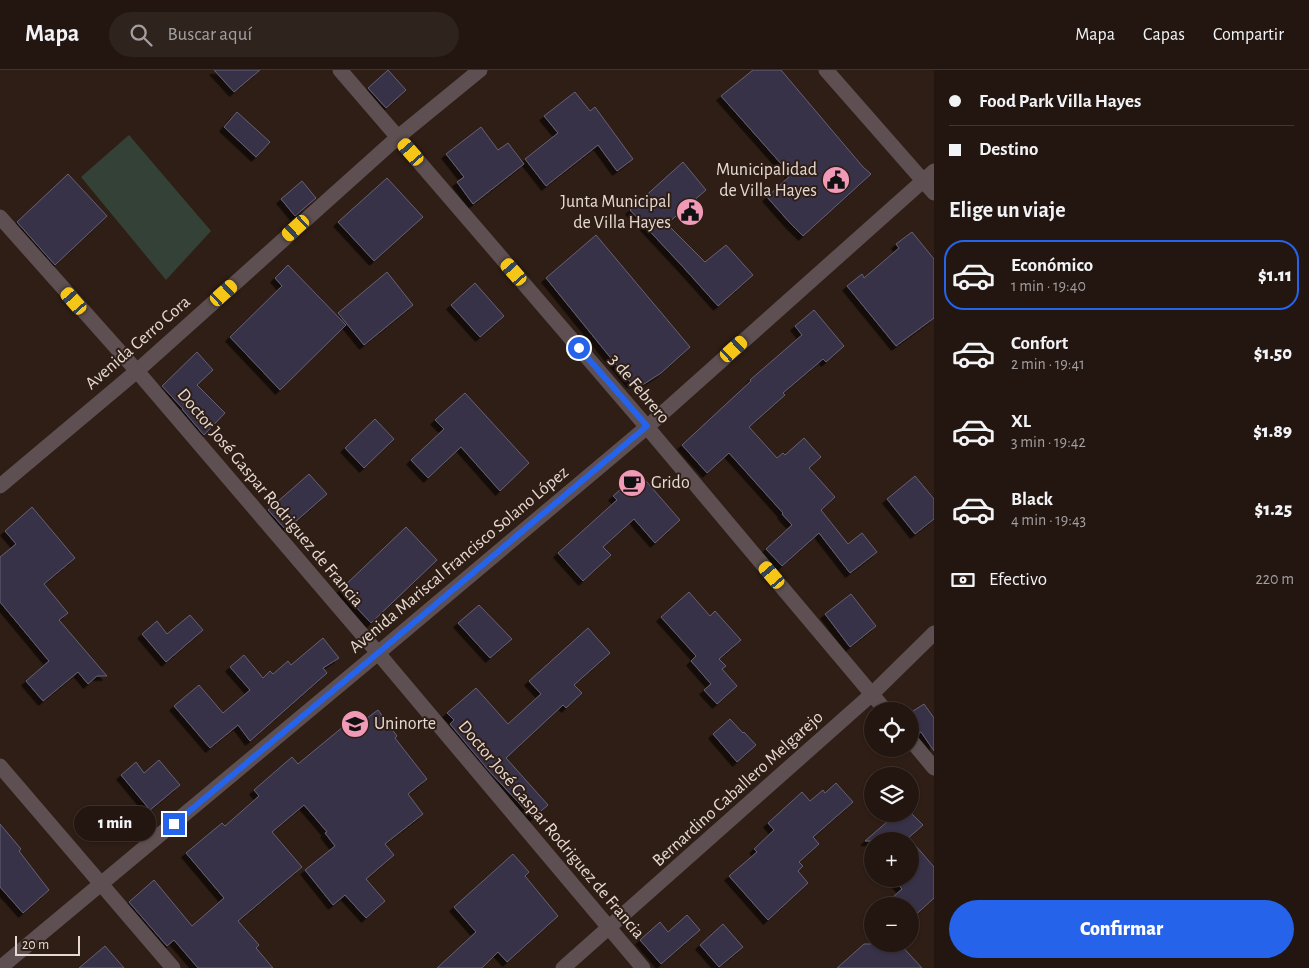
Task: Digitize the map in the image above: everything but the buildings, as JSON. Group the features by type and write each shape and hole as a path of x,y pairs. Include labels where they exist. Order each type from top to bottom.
{"street":[{"name":"3 de Febrero","path":"340,70 647,426 879,702"},
{"name":"Avenida Cerro Cora","path":"0,486 137,371 398,137 480,70"},
{"path":"826,70 928,176 934,193"},
{"name":"Avenida Mariscal Francisco Solano López","path":"0,968 647,426 928,176"},
{"name":"Doctor José Gaspar Rodriguez de Francia","path":"0,216 137,371 378,653 643,968"},
{"name":"Bernardino Caballero Melgarejo","path":"563,968 872,694 934,634"},
{"path":"919,750 934,768"},
{"path":"0,766 173,968"}],"green space":[{"path":"129,135 211,231 166,280 81,177"}],"place":[{"name":"Municipalidad de Villa Hayes","path":"836,180"},
{"name":"Junta Municipal de Villa Hayes","path":"690,212"},
{"name":"Grido","path":"632,483"},
{"name":"Uninorte","path":"355,724"}],"route":[{"path":"174,824 647,426 579,348"}]}
